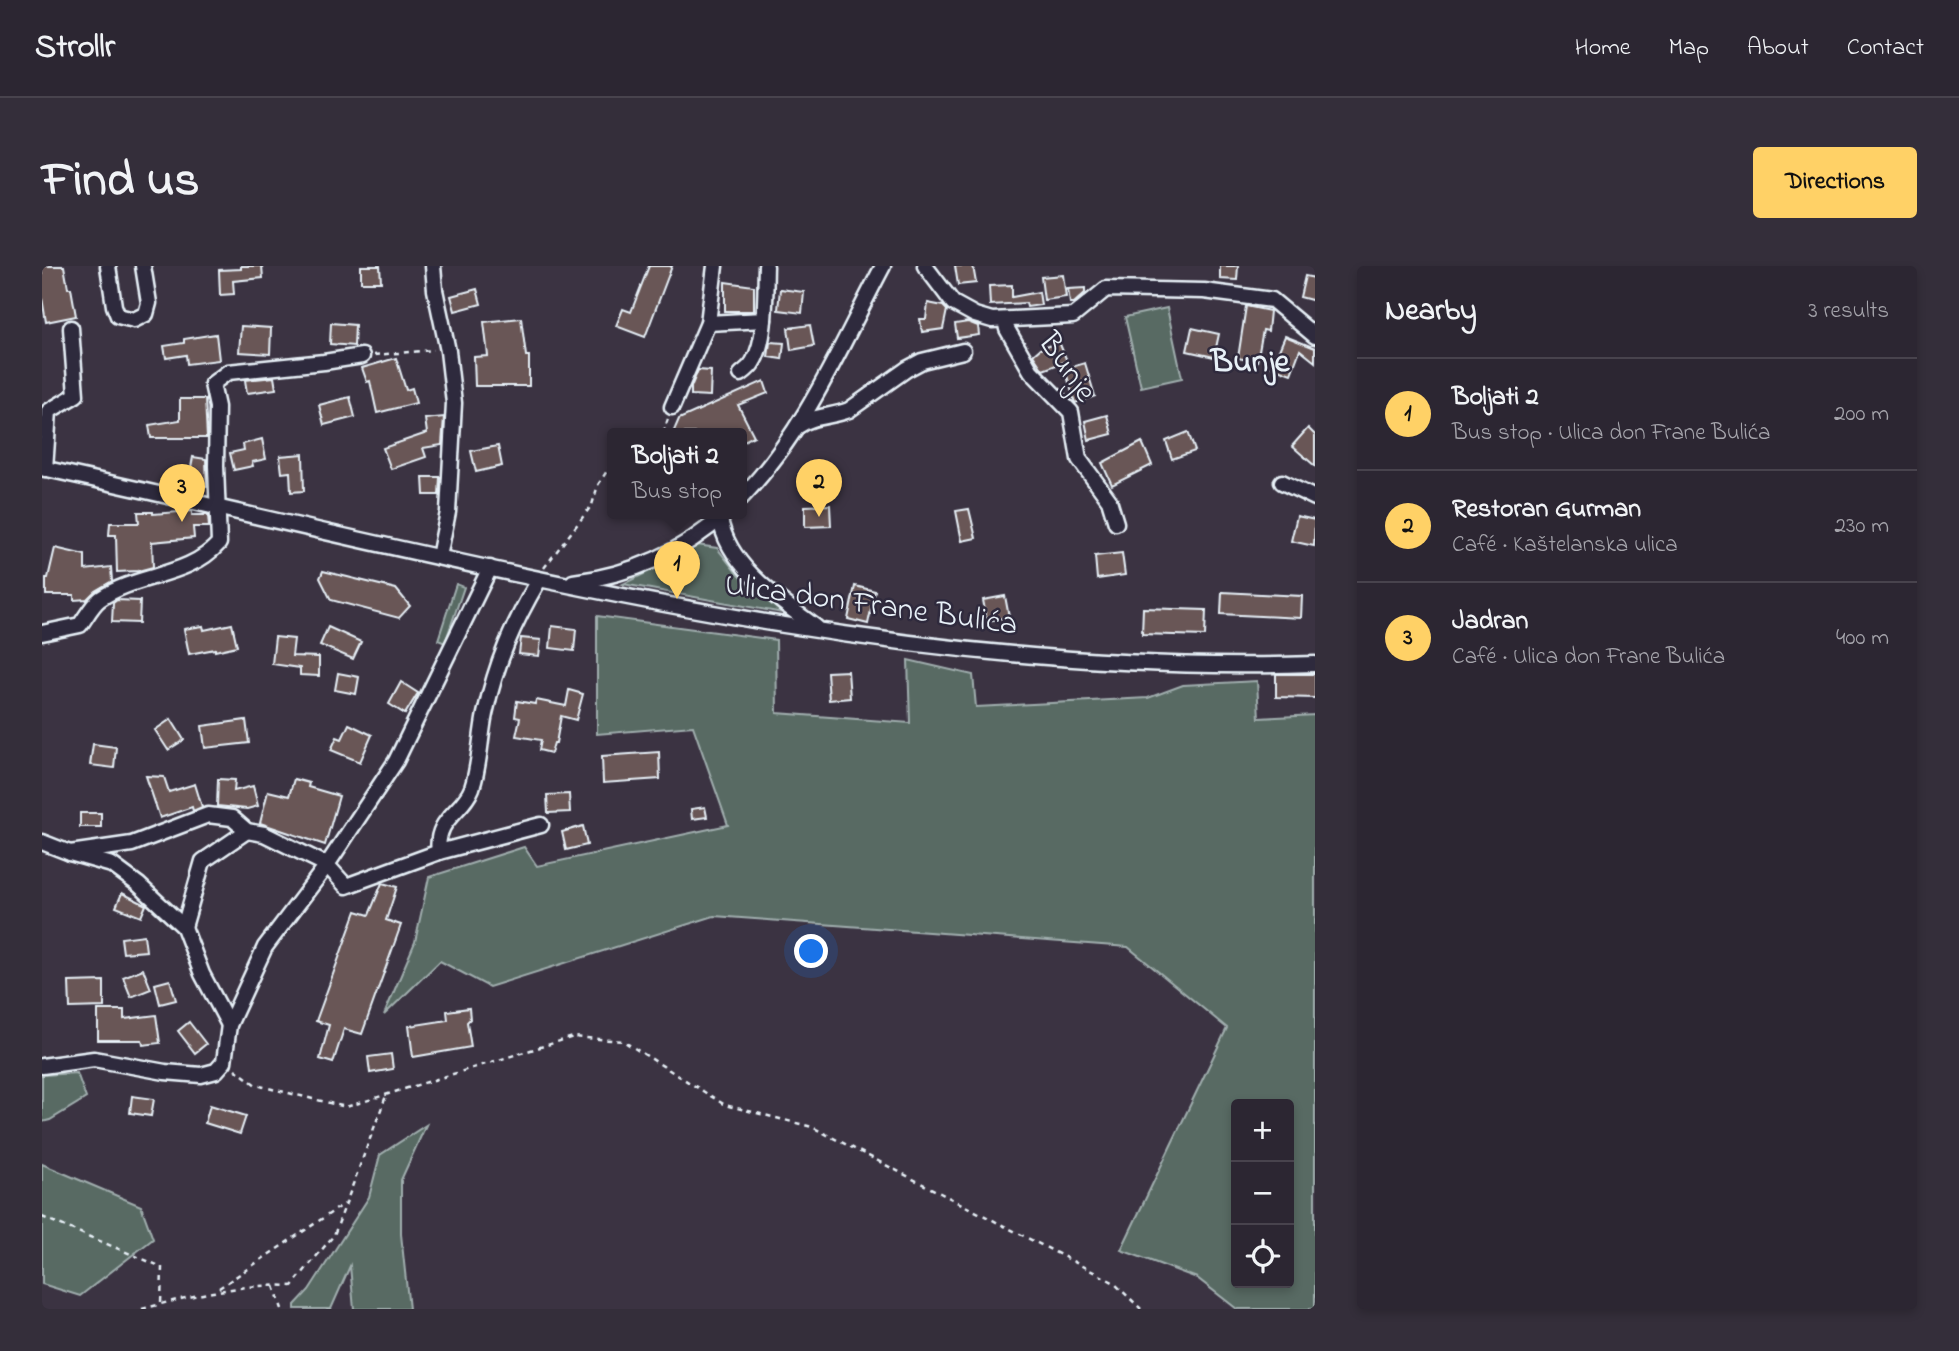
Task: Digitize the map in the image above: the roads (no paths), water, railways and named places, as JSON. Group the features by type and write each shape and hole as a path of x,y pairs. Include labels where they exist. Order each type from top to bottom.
{"street":[{"path":"108,266 118,316 134,320 146,314 149,303 143,266"},
{"path":"433,266 454,403 448,512 439,557"},
{"path":"672,407 708,323 715,266"},
{"path":"741,374 753,362 764,320 766,266"},
{"path":"747,491 766,470 796,427 883,266"},
{"name":"Bunje","path":"925,266 953,303 961,309 992,320 1073,316 1106,289 1203,291 1272,300 1315,336"},
{"path":"708,323 764,320"},
{"name":"Bunje","path":"1005,320 1011,337 1031,371 1071,412 1079,459 1109,500 1116,523"},
{"path":"43,469 49,411 76,395 71,328"},
{"path":"796,427 809,420 849,410 922,361 963,351"},
{"path":"42,633 80,625 98,600 131,583 186,568 212,551 219,543 217,407 212,384 228,372 362,356"},
{"path":"820,386 820,394 828,407 841,411 849,410"},
{"name":"Ulica don Frane Bulića","path":"43,469 539,580 821,631 1045,658 1156,664 1315,663"},
{"path":"1282,482 1315,498"},
{"path":"557,583 601,577 643,565 690,540 719,519"},
{"path":"723,519 722,531 751,572 785,604 821,631"},
{"path":"42,1066 94,1059 165,1072 201,1075 216,1071 224,1062 229,1025 265,947 327,865 396,761 490,568"},
{"path":"439,852 437,839 450,815 471,790 499,657 539,580"},
{"path":"70,853 132,844 208,815 232,818 247,831 264,834 327,865 346,886 439,852 541,825"},
{"path":"184,927 203,861 247,831"},
{"path":"43,843 112,864 184,927 202,974 229,1025"}],"place":[{"name":"Restoran Gurman","path":"819,517"},
{"name":"Jadran","path":"182,522"},
{"name":"Boljati 2","path":"677,599"}],"district":[{"name":"Bunje","path":"1250,363"}]}
